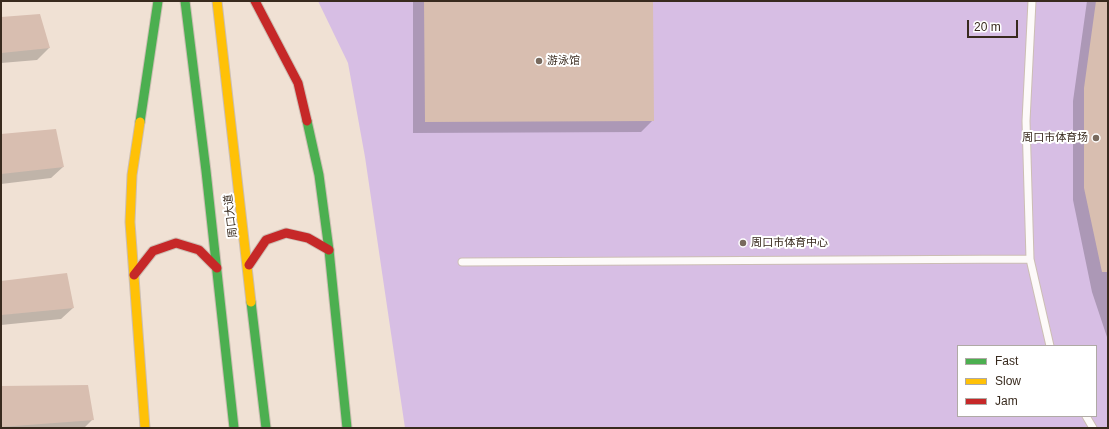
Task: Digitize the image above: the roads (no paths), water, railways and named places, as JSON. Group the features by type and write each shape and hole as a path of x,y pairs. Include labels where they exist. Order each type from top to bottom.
{"main road":[{"path":"145,428 130,222 132,175 158,1"},
{"name":"周口大道","path":"185,1 217,268 234,428"},
{"name":"周口大道","path":"217,1 249,265 266,428"},
{"path":"255,1 298,83 319,175 329,250 347,428"},
{"path":"249,265 266,240 286,233 308,238 329,250"},
{"path":"134,275 153,251 176,243 199,250 217,268"}],"lane":[{"path":"1032,1 1026,121 1030,259 1050,345"},
{"path":"150,9 153,40"},
{"path":"462,262 1030,259"},
{"path":"1087,417 1093,428"}],"place":[{"name":"游泳馆","path":"539,61"},
{"name":"周口市体育场","path":"1096,138"},
{"name":"周口市体育中心","path":"743,243"}]}
